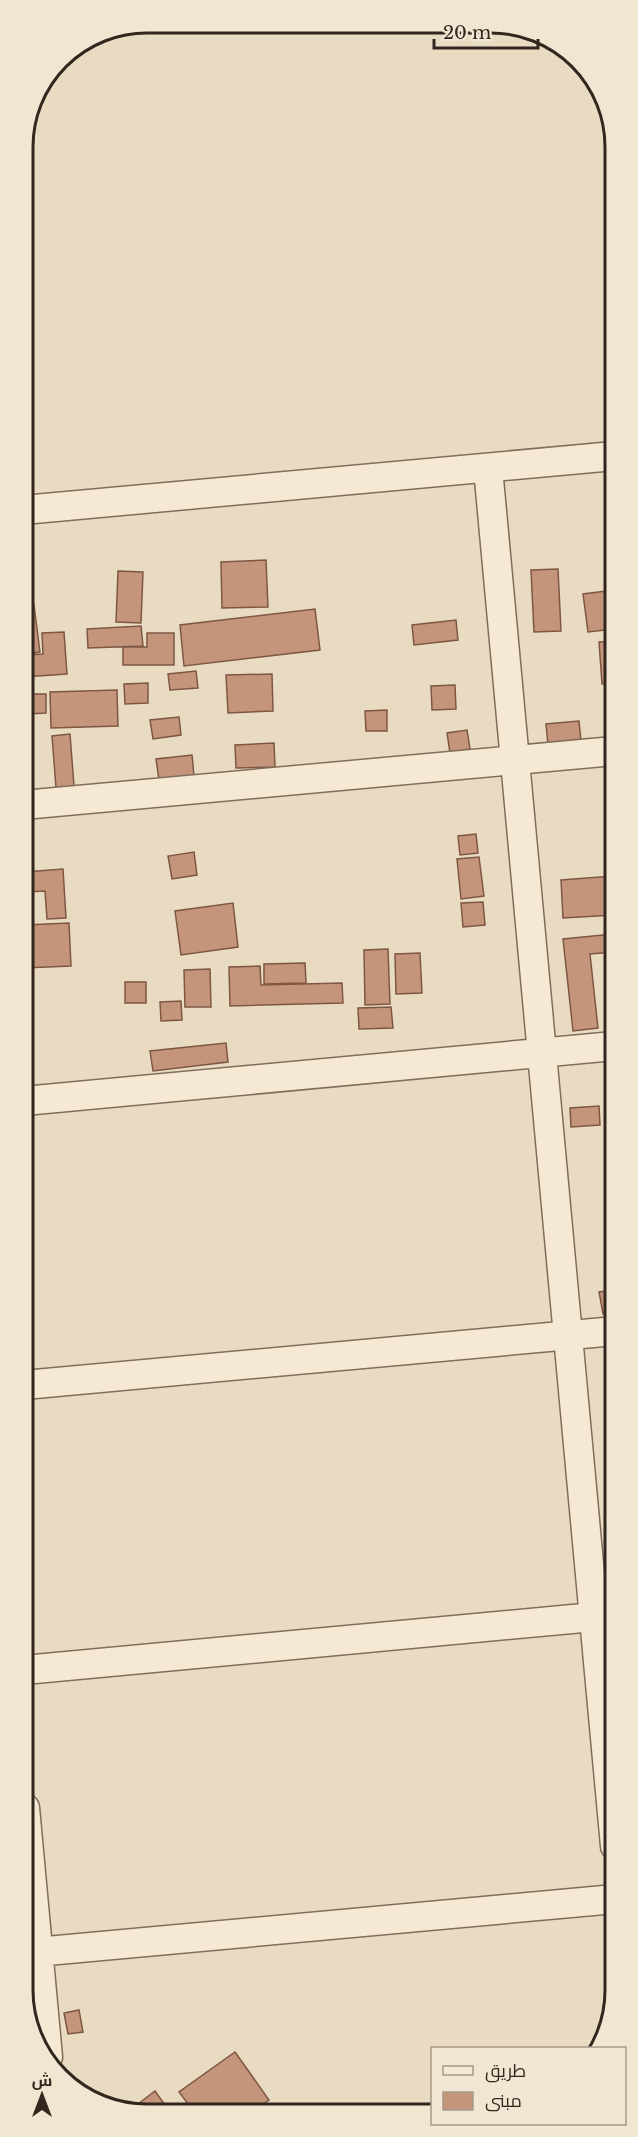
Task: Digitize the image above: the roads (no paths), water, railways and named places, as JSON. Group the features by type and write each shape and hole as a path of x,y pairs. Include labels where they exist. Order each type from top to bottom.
{"street":[{"path":"33,509 605,457"},
{"path":"488,468 568,1335 605,1637"},
{"path":"33,805 605,752"},
{"path":"33,1100 605,1047"},
{"path":"33,1384 605,1332"},
{"path":"33,1669 604,1616"},
{"path":"33,1952 605,1900"},
{"path":"33,1964 45,2041"}]}
